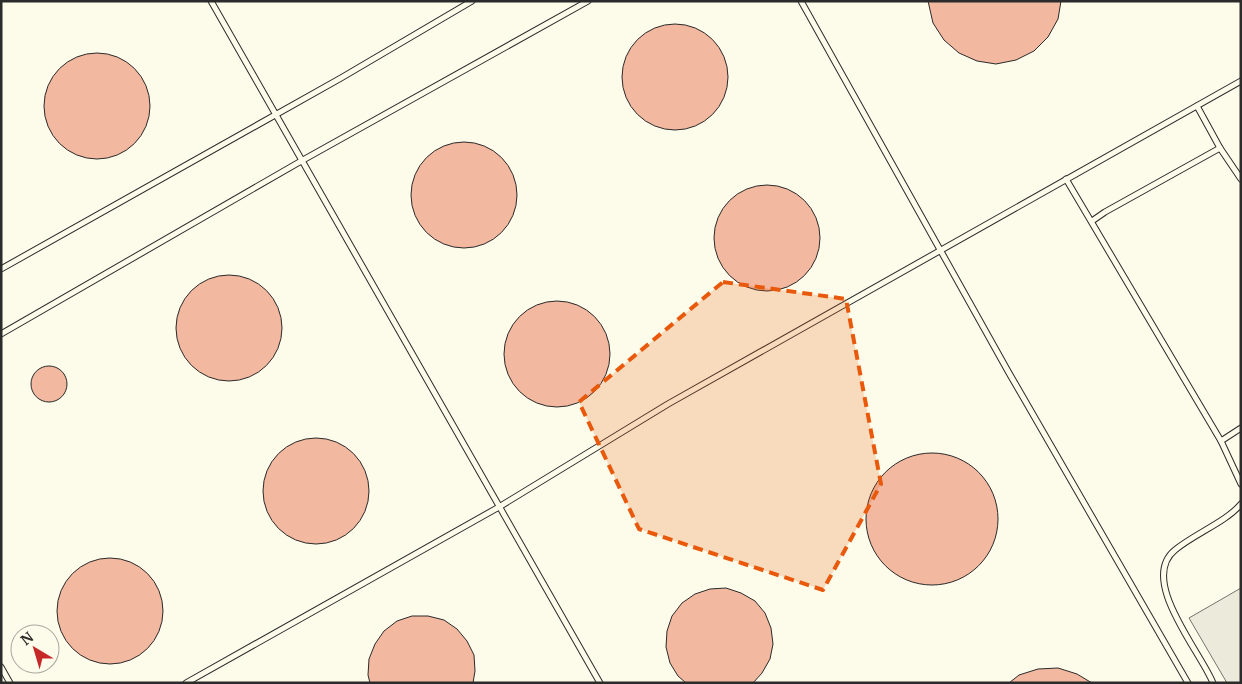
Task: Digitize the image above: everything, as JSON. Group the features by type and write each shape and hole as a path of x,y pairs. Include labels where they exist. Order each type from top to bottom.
{"lane":[{"path":"212,1 600,683"},
{"path":"1,268 276,114 472,1"},
{"path":"1,334 303,160 588,1"},
{"path":"801,1 1009,373 1188,683"},
{"path":"186,683 499,507 668,404 1241,81"},
{"path":"1197,106 1220,148 1241,179"},
{"path":"1092,221 1220,148"},
{"path":"1066,179 1221,441 1241,484"},
{"path":"1221,441 1241,428"},
{"path":"1213,683 1178,620 1163,575 1164,563 1173,551 1231,514 1241,504"},
{"path":"1,667 10,683"}],"highlighted area":[{"path":"723,282 846,299 881,484 823,590 639,529 579,402"}],"shaded area":[{"path":"1241,588 1241,683 1227,683 1189,618"}],"building":[{"path":"928,1 1061,1 1058,19 1048,37 1034,51 1016,60 996,64 977,61 959,53 944,40 933,23"},
{"path":"675,24 695,28 713,39 724,57 728,77 724,97 713,115 695,126 675,130 655,126 637,115 626,97 622,77 626,57 637,39 655,28"},
{"path":"97,53 117,57 135,68 146,86 150,106 146,126 135,144 117,155 97,159 77,155 59,144 48,126 44,106 48,86 59,68 77,57"},
{"path":"464,142 484,146 502,157 513,175 517,195 513,215 502,233 484,244 464,248 444,244 426,233 415,215 411,195 415,175 426,157 444,146"},
{"path":"767,185 787,189 805,200 816,218 820,238 816,258 805,276 787,287 767,291 747,287 729,276 718,258 714,238 718,218 729,200 747,189"},
{"path":"229,275 249,279 267,290 278,308 282,328 278,348 267,366 249,377 229,381 209,377 191,366 180,348 176,328 180,308 191,290 209,279"},
{"path":"557,301 577,305 595,316 606,334 610,354 606,374 595,392 577,403 557,407 537,403 519,392 508,374 504,354 508,334 519,316 537,305"},
{"path":"49,366 56,367 62,371 66,377 66,391 62,397 56,401 49,402 42,401 36,397 32,391 31,384 32,377 36,371 42,367"},
{"path":"316,438 336,442 354,453 365,471 369,491 365,511 354,529 336,540 316,544 296,540 278,529 267,511 263,491 267,471 278,453 296,442"},
{"path":"932,453 945,454 957,458 979,472 993,494 997,506 997,532 993,544 979,566 957,580 945,584 932,585 919,584 907,580 885,566 871,544 867,532 866,519 867,506 871,494 885,472 907,458 919,454"},
{"path":"100,559 120,559 140,567 154,581 162,601 162,621 154,641 140,655 120,663 100,663 80,655 66,641 58,621 58,601 66,581 80,567"},
{"path":"726,588 741,593 755,601 765,613 771,628 773,644 770,659 762,673 753,683 686,683 678,676 670,663 666,647 667,631 672,616 682,603 695,594 710,589"},
{"path":"412,616 428,616 444,620 457,629 467,641 474,655 475,671 473,683 370,683 368,675 369,659 375,644 384,631 397,621"},
{"path":"1058,668 1077,674 1092,683 1009,683 1019,675 1038,669"}]}
